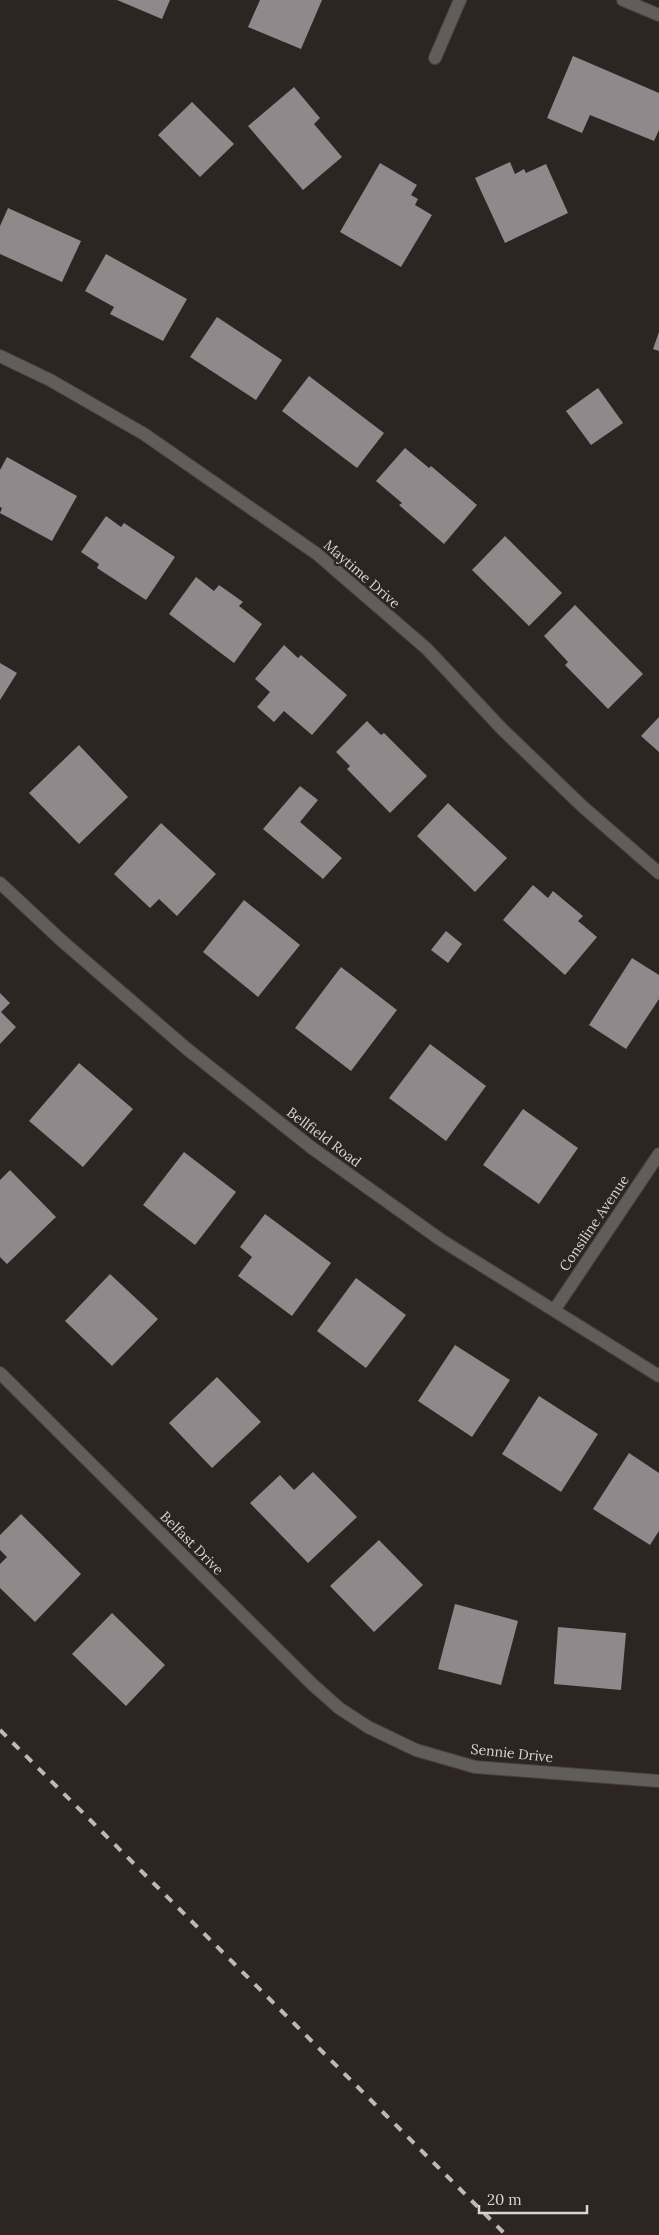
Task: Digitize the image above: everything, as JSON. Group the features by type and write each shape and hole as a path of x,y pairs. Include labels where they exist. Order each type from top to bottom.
{"street":[{"path":"435,58 460,0"},
{"path":"623,0 659,16"},
{"name":"Maytime Drive","path":"0,356 50,380 144,434 317,554 427,649 502,729 582,806 659,873"},
{"name":"Bellfield Road","path":"0,883 62,941 186,1049 312,1148 441,1240 659,1376"},
{"name":"Consiline Avenue","path":"554,1309 659,1154"},
{"name":"Belfast Drive","path":"0,1373 312,1684 339,1708 368,1727"},
{"name":"Sennie Drive","path":"368,1727 416,1750 475,1767 659,1781"}],"building":[{"path":"117,0 170,0 162,19"},
{"path":"260,0 322,0 301,49 248,27"},
{"path":"573,56 659,93 659,130 654,141 590,115 582,133 547,118"},
{"path":"294,87 320,118 314,124 342,157 303,190 248,126"},
{"path":"192,102 234,144 200,177 158,135"},
{"path":"510,162 515,174 524,169 526,173 546,164 568,213 505,243 475,178"},
{"path":"380,163 417,185 411,195 418,199 415,205 432,215 401,267 340,232"},
{"path":"8,208 81,241 62,282 0,254 0,226"},
{"path":"106,254 187,299 163,341 110,314 114,307 85,291"},
{"path":"217,317 282,360 256,400 190,357"},
{"path":"659,332 659,351 653,349"},
{"path":"309,376 384,433 357,468 282,411"},
{"path":"598,388 623,423 591,445 566,411"},
{"path":"405,448 429,468 431,466 477,505 444,544 399,505 402,503 376,481"},
{"path":"7,457 77,496 52,541 0,513 2,508 0,507 0,470"},
{"path":"106,516 121,527 124,523 175,557 146,600 97,568 99,564 81,552"},
{"path":"505,536 562,593 529,626 472,570"},
{"path":"196,577 214,591 219,585 243,602 239,606 262,624 234,663 169,614"},
{"path":"575,605 643,674 608,709 565,665 568,662 544,636"},
{"path":"284,645 298,658 301,655 347,695 312,735 284,711 274,722 257,707 270,692 255,679"},
{"path":"0,663 17,673 0,700"},
{"path":"659,717 659,752 641,736"},
{"path":"367,721 381,735 384,733 427,776 390,813 347,769 350,766 336,752"},
{"path":"79,745 128,797 79,844 29,793"},
{"path":"300,786 318,800 300,822 342,858 323,879 263,829"},
{"path":"448,803 507,858 475,892 417,836"},
{"path":"161,823 216,874 177,916 159,899 150,908 114,874"},
{"path":"533,885 548,898 553,891 583,916 578,921 597,937 565,975 503,920"},
{"path":"244,900 300,945 258,997 203,952"},
{"path":"446,931 462,944 448,963 431,950"},
{"path":"632,958 659,975 659,999 626,1049 589,1025"},
{"path":"341,967 397,1010 351,1071 295,1028"},
{"path":"0,993 10,1003 1,1012 16,1027 0,1044"},
{"path":"430,1044 486,1086 446,1141 389,1098"},
{"path":"79,1063 133,1109 83,1167 29,1121"},
{"path":"523,1109 578,1148 539,1204 483,1165"},
{"path":"184,1152 236,1192 195,1245 143,1205"},
{"path":"10,1170 56,1217 7,1264 0,1257 0,1180"},
{"path":"265,1214 331,1263 292,1316 238,1276 252,1257 240,1247"},
{"path":"110,1274 158,1319 112,1366 65,1321"},
{"path":"356,1278 406,1315 366,1368 317,1331"},
{"path":"455,1345 510,1380 472,1437 418,1401"},
{"path":"217,1377 261,1422 212,1468 169,1423"},
{"path":"539,1396 598,1434 561,1492 502,1454"},
{"path":"629,1453 659,1473 659,1531 650,1545 593,1509"},
{"path":"313,1472 357,1517 308,1563 250,1503 280,1475 294,1490"},
{"path":"21,1514 81,1574 35,1622 0,1588 0,1564 7,1557 0,1550 0,1535"},
{"path":"379,1540 423,1585 374,1632 330,1586"},
{"path":"455,1604 518,1621 501,1685 438,1669"},
{"path":"112,1613 165,1665 126,1706 72,1654"},
{"path":"558,1627 626,1633 621,1690 554,1684"}],"railway":[{"path":"0,1730 506,2235"}]}
